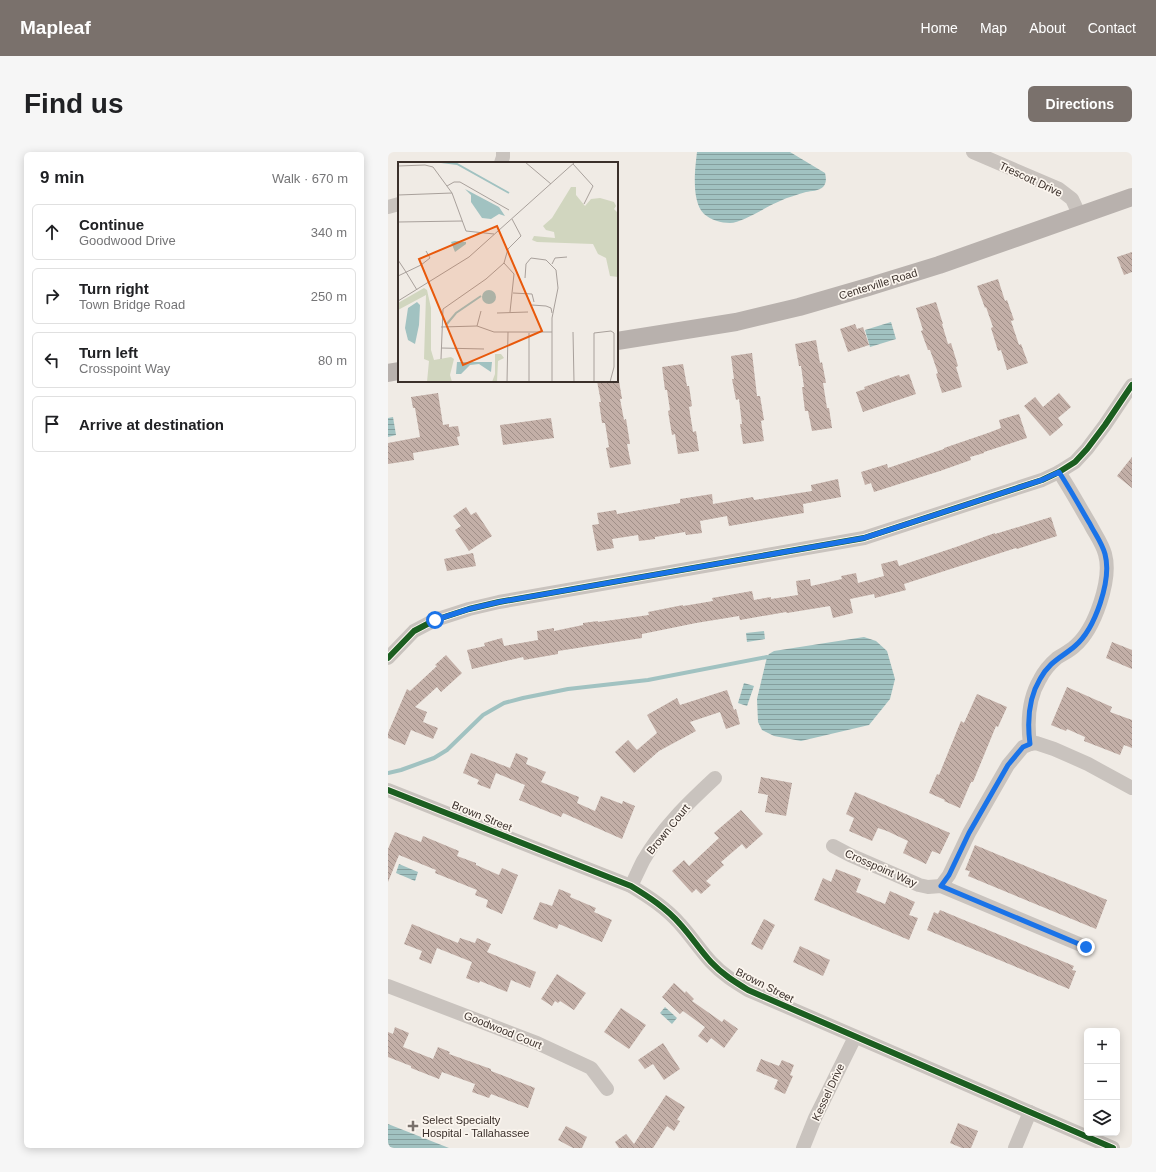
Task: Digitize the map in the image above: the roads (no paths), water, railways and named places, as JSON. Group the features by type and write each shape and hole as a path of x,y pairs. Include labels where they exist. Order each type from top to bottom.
{"main road":[{"name":"Centerville Road","path":"618,340 667,334 736,322 868,288 939,265 1132,197"},
{"path":"388,373 398,371"}],"street":[{"path":"501,162 503,157 502,152"},
{"name":"Trescott Drive","path":"973,152 1060,189 1072,200 1080,216"},
{"path":"388,207 398,204"},
{"path":"388,658 414,631 435,620 469,609 499,602 864,538 1042,480 1059,472 1074,462 1087,449 1132,385"},
{"path":"1030,744 1028,712 1031,697 1039,679 1049,665 1075,646 1085,636 1097,613 1104,591 1107,568 1105,555 1101,544 1059,472"},
{"path":"941,886 949,875 969,833 1008,765 1023,747 1036,743 1054,749 1088,764 1132,788"},
{"name":"Brown Court","path":"631,886 651,848 684,807 714,778"},
{"name":"Brown Street","path":"388,790 631,886 664,908 680,924 710,961 726,976 759,996 1113,1148"},
{"name":"Crosspoint Way","path":"833,846 850,856 919,885 928,887 941,886 1086,947"},
{"name":"Goodwood Court","path":"388,986 537,1043 591,1068 607,1089"},
{"name":"Kessel Drive","path":"803,1148 815,1118 855,1037"},
{"path":"1015,1148 1030,1112"}],"water":[{"path":"697,152 790,152 825,173 826,182 823,187 815,191 786,198 741,220 730,223 720,222 704,214 697,201 695,167"},
{"path":"891,322 896,339 870,347 865,330"},
{"path":"393,417 396,435 388,437 388,418"},
{"path":"764,631 765,639 747,642 746,633"},
{"path":"864,637 876,641 887,651 895,679 890,699 869,725 801,741 774,736 762,730 758,722 757,699 769,654 774,651"},
{"path":"744,683 754,686 747,706 738,703"},
{"path":"399,864 418,872 415,881 396,873"},
{"path":"665,1007 677,1018 672,1024 660,1013"},
{"path":"388,1124 449,1148 388,1148"}],"waterway":[{"path":"388,773 434,758 447,750 483,715 504,703 568,689 648,680 767,657"}],"place":[{"name":"Select Specialty Hospital - Tallahassee","path":"413,1126"}]}
